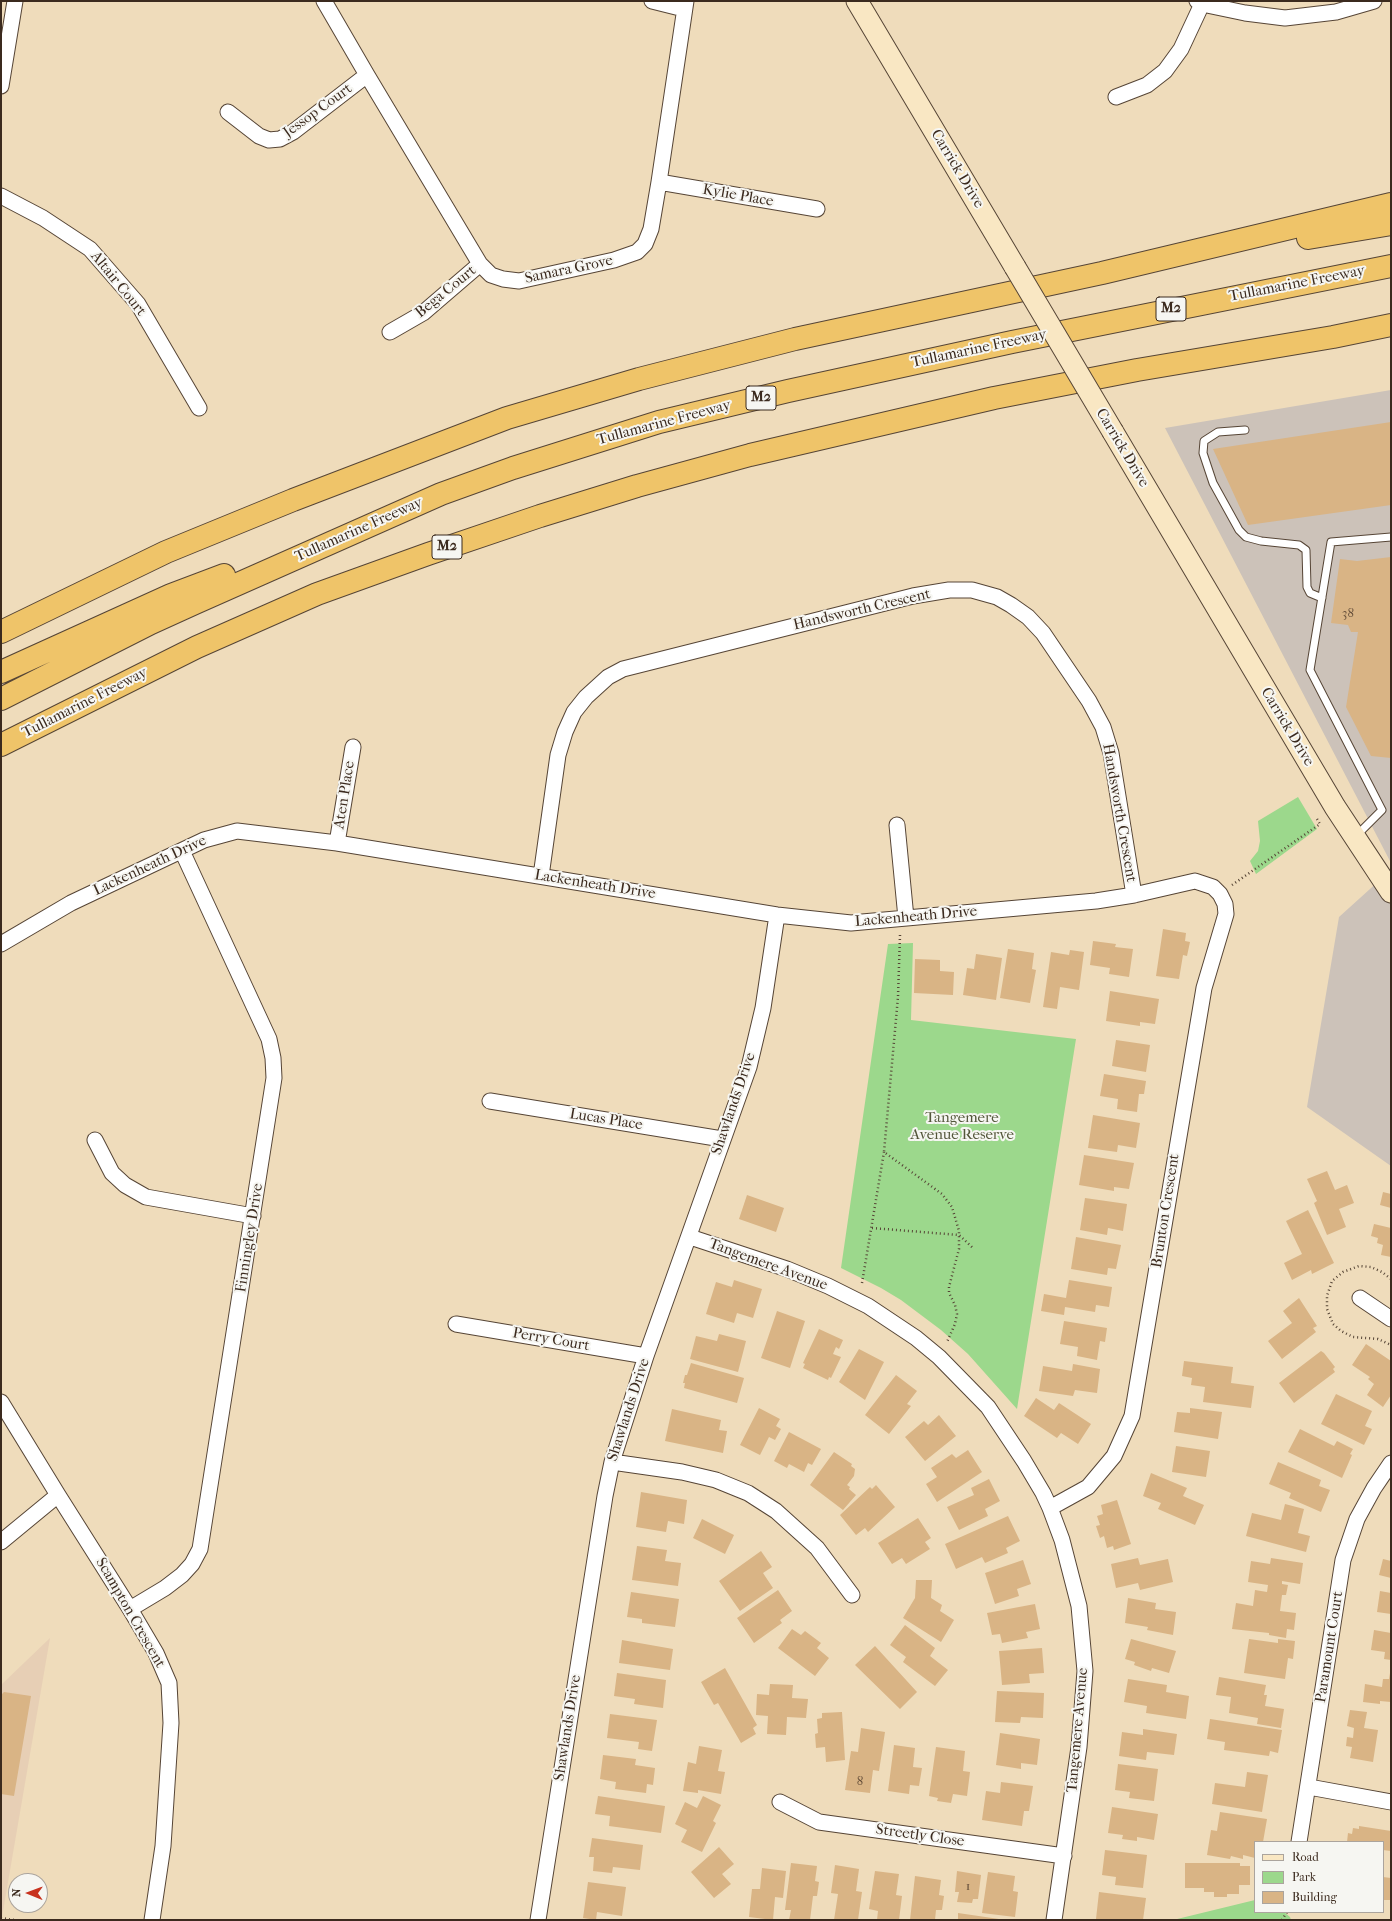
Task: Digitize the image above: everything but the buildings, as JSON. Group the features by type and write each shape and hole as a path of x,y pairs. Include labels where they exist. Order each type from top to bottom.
{"highway":[{"path":"1,632 166,552 300,497 507,418 639,379 795,339 1102,273 1391,204"},
{"path":"1102,273 1391,224"},
{"name":"Tullamarine Freeway","path":"1,699 151,623 440,494 513,468 674,419 1012,342 1391,266"},
{"name":"Tullamarine Freeway","path":"1,745 196,647 317,594 443,549 630,488 750,455 994,398 1137,370 1391,326"},
{"path":"1,672 171,595 440,494"}],"street":[{"path":"1,86 4,48 15,1"},
{"name":"Samara Grove","path":"324,1 480,264 491,275 503,279 519,281 614,260 637,252 645,244 651,229 659,182 685,5"},
{"path":"652,1 685,5"},
{"name":"Carrick Drive","path":"857,1 1335,807 1391,892"},
{"path":"1116,97 1148,85 1165,71 1180,49 1200,2 1244,13 1285,18 1336,12 1374,1"},
{"name":"Jessop Court","path":"228,112 259,136 269,140 280,139 292,132 367,75"},
{"name":"Kylie Place","path":"659,182 817,209"},
{"name":"Altair Court","path":"1,196 43,218 90,249 138,304 199,408"},
{"name":"Bega Court","path":"390,332 423,314 480,264"},
{"name":"Handsworth Crescent","path":"541,876 558,755 565,732 574,712 586,697 608,677 623,669 913,596 949,590 972,590 997,597 1011,605 1028,618 1043,633 1089,701 1103,727 1111,753 1134,895"},
{"name":"Aten Place","path":"337,843 353,747"},
{"path":"897,825 902,919"},
{"name":"Lackenheath Drive","path":"1,944 71,903 204,840 237,831 337,843 777,915 851,923 1096,901 1134,895 1195,881 1216,891"},
{"name":"Finningley Drive","path":"130,1609 165,1588 182,1575 192,1564 200,1549 274,1078 273,1058 269,1039 258,1012 182,851"},
{"name":"Brunton Crescent","path":"1050,1508 1088,1487 1114,1456 1132,1416 1204,988 1226,914 1225,904 1216,891"},
{"name":"Shawlands Drive","path":"538,1920 603,1504 612,1462 646,1356 690,1237 722,1139 749,1067 763,1008 777,915"},
{"name":"Lucas Place","path":"490,1101 722,1139"},
{"path":"95,1140 112,1173 125,1185 146,1197 253,1216"},
{"name":"Tangemere Avenue","path":"690,1237 787,1269 828,1286 868,1306 916,1338 939,1357 988,1407 1024,1461 1050,1508 1062,1540 1079,1606 1085,1671 1082,1729 1054,1920"},
{"path":"1360,1298 1391,1319"},
{"name":"Perry Court","path":"456,1324 646,1356"},
{"name":"Scampton Crescent","path":"1,1402 130,1609 156,1653 169,1683 171,1723 163,1839 152,1920"},
{"path":"612,1462 682,1472 716,1480 748,1493 776,1510 817,1548 852,1595"},
{"name":"Paramount Court","path":"1300,1841 1343,1560 1356,1519 1374,1488 1391,1464"},
{"path":"1,1542 58,1495"},
{"path":"1309,1787 1391,1802"},
{"name":"Streetly Close","path":"780,1802 818,1822 1064,1856"}],"lane":[{"path":"1245,430 1218,432 1204,441 1203,453 1213,483 1239,530 1246,537 1261,541 1299,545 1306,550 1307,587 1310,593 1322,598"},
{"path":"1355,838 1382,810 1310,670 1331,542 1391,537"}],"path":[{"path":"1216,891 1320,824 1317,818 1335,807"},
{"path":"862,1283 884,1152 898,997 902,919"},
{"path":"884,1152 942,1194 952,1207 959,1235 959,1249 949,1287 949,1293 956,1305 955,1324 939,1357"},
{"path":"872,1228 959,1235 972,1248"},
{"path":"1,1918 14,1920"}],"shaded area":[{"path":"1391,390 1391,863 1165,428"},
{"path":"1391,870 1391,1166 1307,1107 1339,917"},
{"path":"50,1638 10,1873 8,1873 8,1882 2,1917 1,1916 1,1685"}],"green space":[{"path":"1298,797 1317,829 1256,874 1250,861 1258,851 1260,841 1258,821"},
{"name":"Tangemere Avenue Reserve","path":"913,943 911,1020 1076,1039 1017,1409 968,1354 941,1330 901,1300 841,1268 888,944"},
{"path":"1254,1900 1254,1913 1285,1913 1291,1920 1173,1920"}]}
